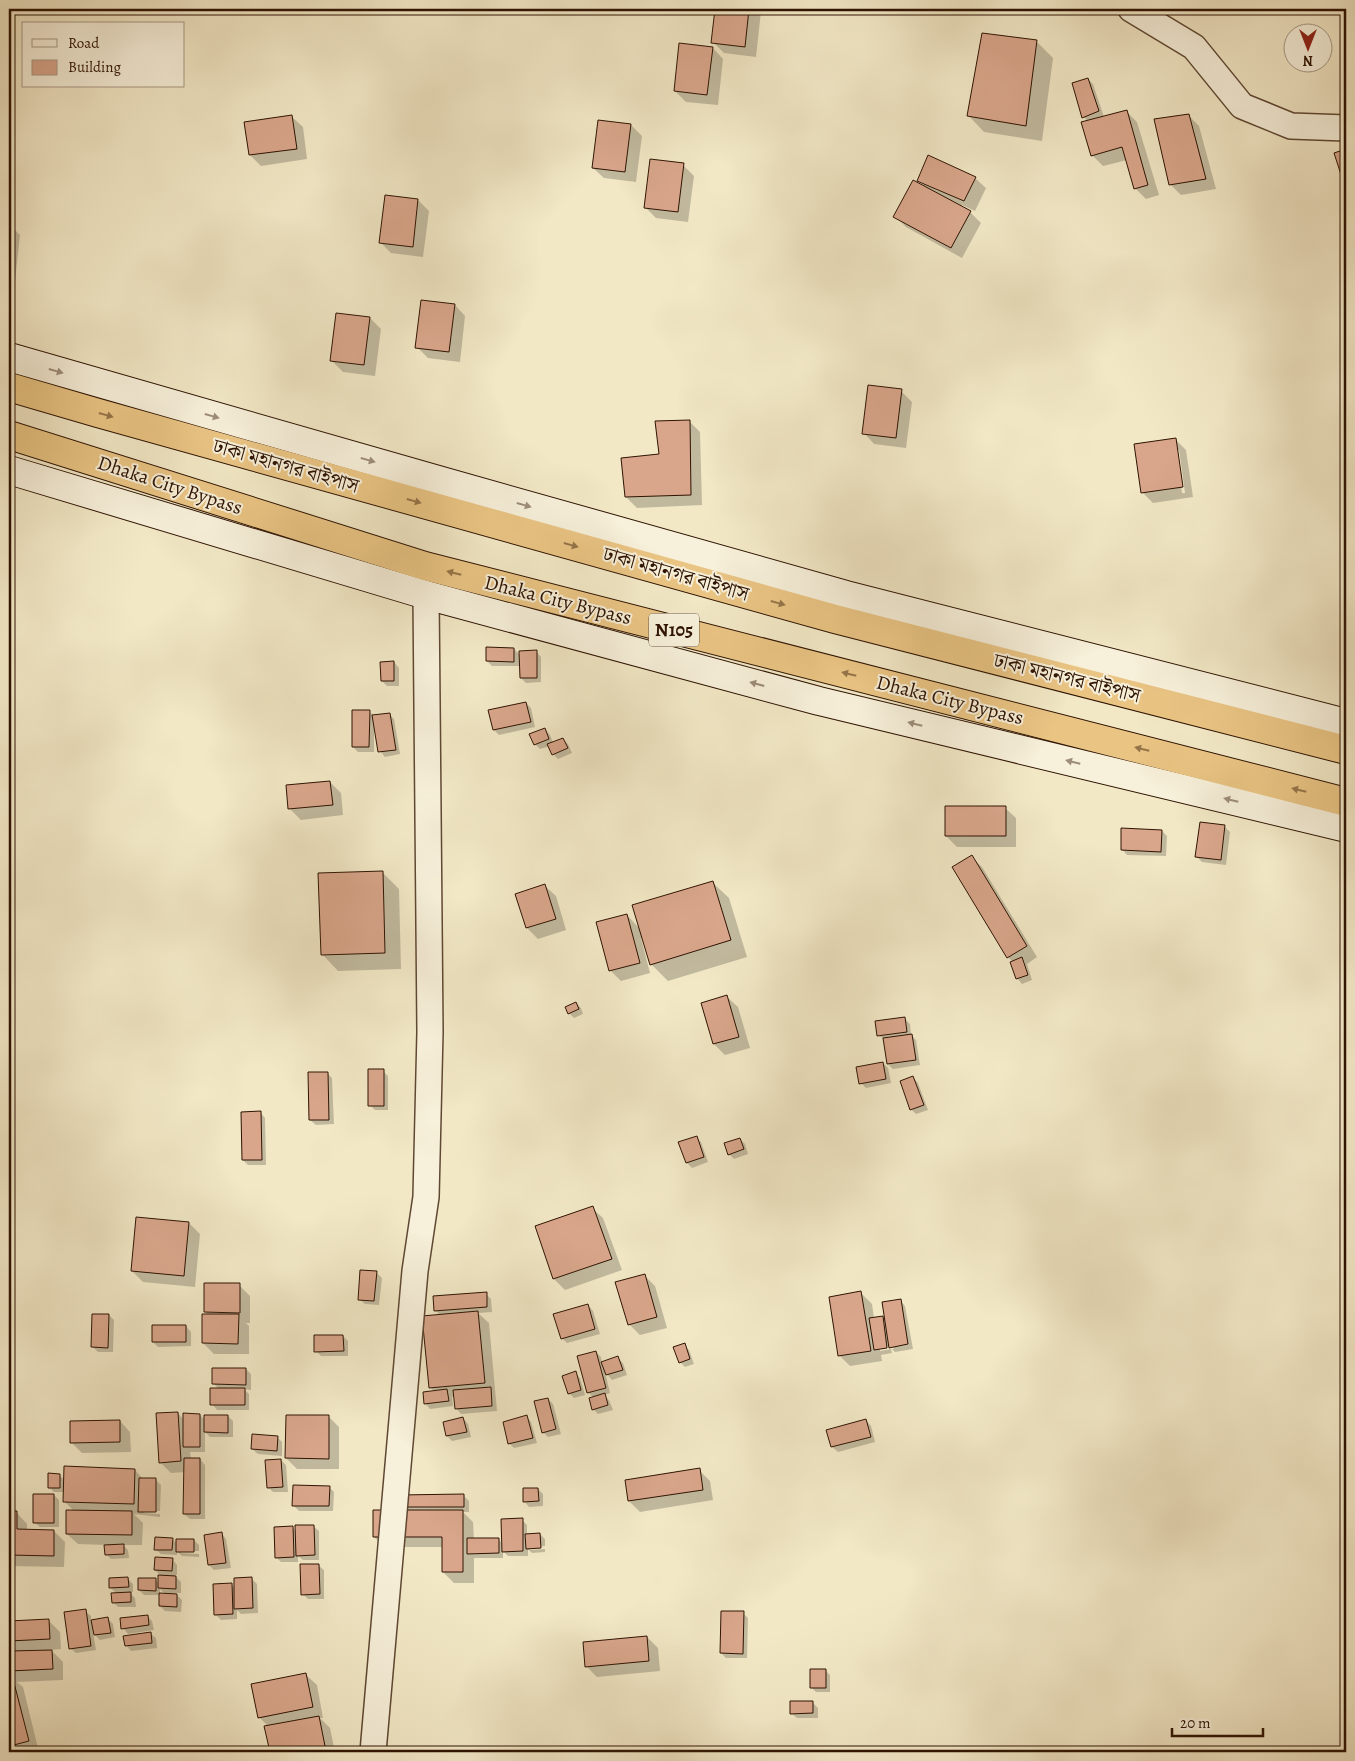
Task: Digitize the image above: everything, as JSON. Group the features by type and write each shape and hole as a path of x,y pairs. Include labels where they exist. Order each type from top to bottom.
{"highway":[{"name":"ঢাকা মহানগর বাইপাস","path":"9,387 836,619 1346,750"},
{"name":"Dhaka City Bypass","path":"9,435 425,566 1346,802"}],"main road":[{"path":"9,357 846,595 1346,723"},
{"path":"9,470 426,595 819,701 1346,828"}],"street":[{"path":"1131,9 1194,47 1242,106 1291,126 1346,128"},
{"path":"373,1752 415,1271 426,1196 430,1032 426,595"}],"building":[{"path":"715,9 749,9 745,47 711,43"},
{"path":"982,33 1037,40 1026,126 967,116"},
{"path":"679,43 713,47 707,95 674,91"},
{"path":"1088,78 1099,111 1082,118 1072,83"},
{"path":"1127,110 1148,185 1134,189 1122,147 1091,156 1081,122"},
{"path":"1189,114 1206,179 1169,185 1154,119"},
{"path":"292,115 297,149 249,155 244,122"},
{"path":"598,120 631,124 625,172 592,168"},
{"path":"1346,149 1346,190 1334,153"},
{"path":"928,155 976,177 964,201 917,181"},
{"path":"650,159 684,163 678,212 644,208"},
{"path":"913,180 971,211 951,248 893,217"},
{"path":"385,195 418,199 413,247 379,243"},
{"path":"421,300 455,304 449,352 415,348"},
{"path":"336,313 370,317 364,365 330,361"},
{"path":"868,385 902,389 896,438 862,434"},
{"path":"690,420 691,495 625,497 621,458 659,454 655,421"},
{"path":"1176,438 1183,487 1141,493 1134,444"},
{"path":"486,647 514,648 514,662 486,661"},
{"path":"537,650 537,678 520,678 519,651"},
{"path":"394,661 394,681 381,681 380,662"},
{"path":"526,702 531,722 493,730 488,710"},
{"path":"352,710 370,710 369,747 352,747"},
{"path":"390,713 396,750 378,752 372,715"},
{"path":"545,728 549,739 534,745 529,734"},
{"path":"563,738 568,748 552,755 547,744"},
{"path":"330,781 333,805 288,809 286,785"},
{"path":"945,806 1006,806 1006,836 945,836"},
{"path":"1200,822 1225,825 1221,860 1195,857"},
{"path":"1121,828 1162,830 1161,852 1121,850"},
{"path":"972,855 1027,946 1007,958 952,867"},
{"path":"383,871 385,953 321,955 318,873"},
{"path":"713,881 731,940 650,965 632,905"},
{"path":"545,884 556,919 526,928 515,894"},
{"path":"627,914 640,963 609,971 596,922"},
{"path":"1022,957 1028,975 1016,979 1010,962"},
{"path":"727,995 739,1037 713,1044 701,1003"},
{"path":"576,1002 579,1009 568,1014 565,1007"},
{"path":"905,1017 907,1032 877,1036 875,1021"},
{"path":"912,1034 916,1060 887,1064 883,1038"},
{"path":"883,1062 886,1079 859,1084 856,1067"},
{"path":"368,1069 384,1069 384,1106 368,1106"},
{"path":"308,1072 328,1072 329,1120 309,1120"},
{"path":"913,1076 924,1105 910,1110 900,1081"},
{"path":"261,1111 262,1160 242,1160 241,1112"},
{"path":"697,1136 704,1157 686,1163 678,1142"},
{"path":"740,1138 744,1149 728,1155 724,1143"},
{"path":"593,1206 612,1259 553,1279 535,1226"},
{"path":"136,1217 189,1222 184,1276 131,1271"},
{"path":"360,1270 377,1271 374,1301 358,1300"},
{"path":"645,1274 657,1317 628,1325 615,1282"},
{"path":"204,1283 240,1283 240,1313 204,1312"},
{"path":"861,1291 871,1351 838,1356 829,1297"},
{"path":"487,1292 487,1307 434,1311 433,1296"},
{"path":"901,1299 908,1344 889,1348 882,1302"},
{"path":"588,1304 595,1329 561,1339 553,1314"},
{"path":"478,1311 485,1383 429,1388 422,1316"},
{"path":"92,1314 109,1314 108,1348 91,1347"},
{"path":"202,1314 239,1314 238,1344 202,1343"},
{"path":"883,1316 887,1348 874,1350 869,1318"},
{"path":"152,1325 186,1325 186,1342 152,1342"},
{"path":"314,1335 343,1335 344,1351 314,1352"},
{"path":"685,1343 690,1359 679,1363 673,1347"},
{"path":"596,1351 606,1388 587,1393 577,1356"},
{"path":"618,1356 623,1370 606,1375 601,1362"},
{"path":"212,1368 246,1368 246,1385 212,1384"},
{"path":"576,1371 581,1390 568,1394 562,1376"},
{"path":"491,1387 492,1406 455,1409 453,1390"},
{"path":"210,1388 245,1388 245,1405 210,1405"},
{"path":"447,1389 449,1401 424,1404 423,1392"},
{"path":"605,1393 608,1405 592,1410 589,1398"},
{"path":"548,1398 556,1429 542,1433 534,1401"},
{"path":"178,1412 181,1461 159,1463 156,1413"},
{"path":"183,1413 200,1414 200,1447 183,1447"},
{"path":"204,1415 228,1415 228,1433 204,1432"},
{"path":"286,1415 329,1415 329,1459 285,1458"},
{"path":"527,1415 533,1438 508,1444 503,1422"},
{"path":"463,1417 467,1432 446,1436 443,1422"},
{"path":"866,1419 871,1437 831,1447 826,1430"},
{"path":"120,1420 120,1442 70,1443 70,1421"},
{"path":"252,1434 278,1436 277,1451 251,1449"},
{"path":"184,1458 200,1458 200,1514 183,1514"},
{"path":"281,1459 283,1487 267,1488 265,1460"},
{"path":"64,1466 135,1469 134,1504 63,1502"},
{"path":"700,1468 703,1490 628,1501 625,1480"},
{"path":"48,1473 60,1474 60,1488 48,1488"},
{"path":"139,1478 156,1478 156,1512 138,1512"},
{"path":"293,1485 330,1486 329,1506 292,1506"},
{"path":"523,1488 538,1488 539,1501 523,1502"},
{"path":"33,1494 54,1494 54,1523 33,1523"},
{"path":"464,1494 464,1507 399,1507 399,1495"},
{"path":"66,1510 132,1511 132,1535 66,1534"},
{"path":"373,1510 463,1510 463,1572 442,1572 442,1537 373,1537"},
{"path":"9,1511 17,1511 17,1529 54,1530 54,1556 9,1555"},
{"path":"523,1518 523,1551 502,1552 501,1519"},
{"path":"295,1525 314,1525 315,1555 296,1556"},
{"path":"293,1526 294,1557 275,1558 274,1527"},
{"path":"222,1532 226,1563 208,1565 204,1535"},
{"path":"540,1533 541,1548 526,1549 525,1534"},
{"path":"155,1537 173,1538 172,1550 154,1550"},
{"path":"467,1538 499,1538 499,1553 467,1554"},
{"path":"176,1539 194,1539 194,1552 176,1552"},
{"path":"124,1544 124,1554 105,1555 104,1545"},
{"path":"155,1557 173,1558 172,1571 154,1570"},
{"path":"300,1564 319,1564 320,1594 301,1595"},
{"path":"158,1575 176,1576 176,1589 158,1588"},
{"path":"128,1577 129,1587 109,1588 109,1578"},
{"path":"252,1577 253,1608 234,1609 234,1578"},
{"path":"138,1578 156,1578 156,1591 138,1590"},
{"path":"232,1583 233,1614 214,1615 213,1584"},
{"path":"131,1592 131,1602 112,1603 111,1593"},
{"path":"159,1593 177,1594 177,1607 159,1606"},
{"path":"86,1609 91,1646 69,1649 64,1612"},
{"path":"721,1611 744,1611 743,1654 720,1653"},
{"path":"148,1615 149,1625 121,1629 120,1618"},
{"path":"108,1617 111,1633 94,1635 91,1620"},
{"path":"49,1619 50,1639 9,1641 9,1621"},
{"path":"151,1632 152,1643 125,1646 123,1636"},
{"path":"647,1636 649,1661 585,1667 583,1642"},
{"path":"52,1650 53,1669 9,1671 9,1651"},
{"path":"810,1669 826,1669 826,1688 810,1688"},
{"path":"306,1673 313,1707 258,1718 251,1684"},
{"path":"12,1675 29,1741 10,1746 9,1676"},
{"path":"790,1701 813,1701 813,1713 790,1714"},
{"path":"319,1716 326,1751 270,1752 264,1726"}]}
